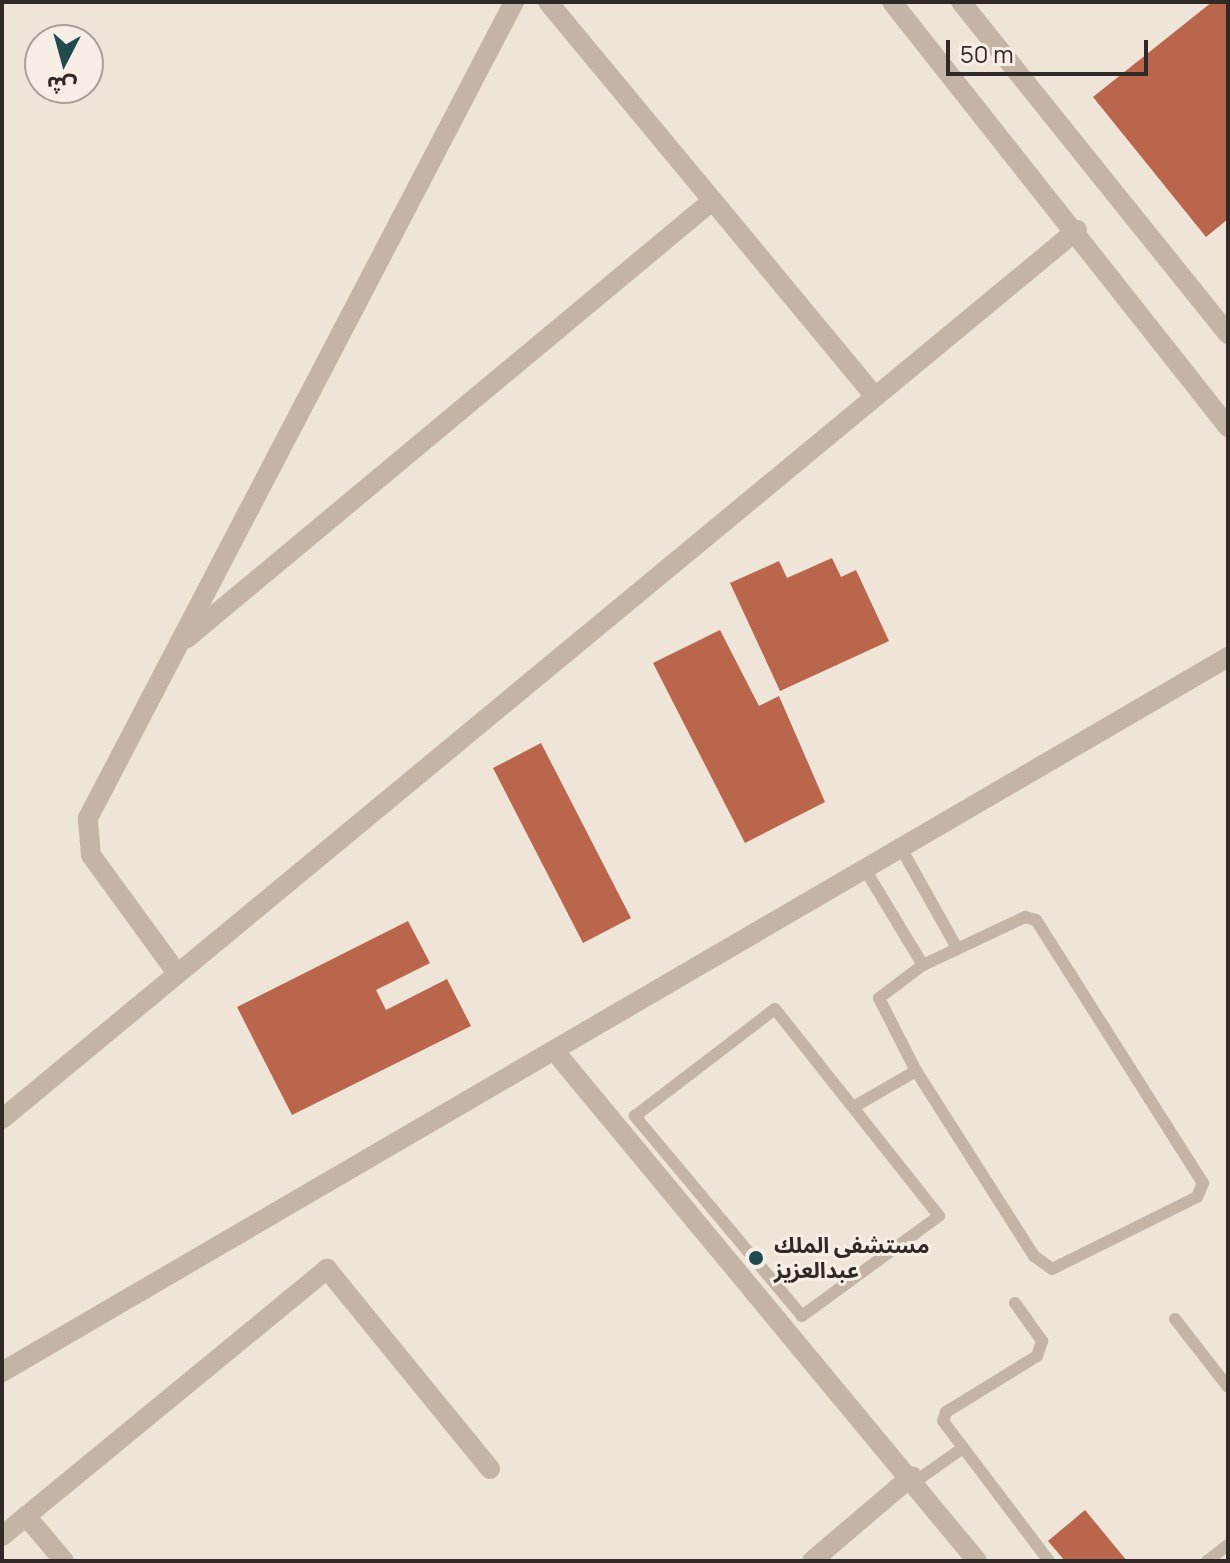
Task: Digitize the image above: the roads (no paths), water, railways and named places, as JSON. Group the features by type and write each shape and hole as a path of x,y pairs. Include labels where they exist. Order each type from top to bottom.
{"street":[{"path":"177,973 86,838 88,818 514,2"},
{"path":"548,2 873,394"},
{"path":"892,2 1077,230 1228,427"},
{"path":"961,2 1228,334"},
{"path":"179,644 713,200"},
{"path":"2,1119 873,394 1077,230"},
{"path":"2,1372 557,1054 1228,657"},
{"path":"557,1054 914,1478 975,1560"},
{"path":"2,1536 327,1269 490,1469"},
{"path":"812,1561 914,1478"},
{"path":"26,1516 64,1561"}],"lane":[{"path":"902,850 957,948"},
{"path":"866,871 923,965"},
{"path":"1025,917 1036,920 1202,1174 1202,1192 1045,1268 916,1071 879,998 923,965 957,948 1025,917"},
{"path":"769,1008 857,1105 939,1216 802,1316 635,1116 769,1008"},
{"path":"857,1105 916,1071"},
{"path":"1015,1303 1042,1348 943,1415 960,1450 1049,1561"},
{"path":"1175,1319 1228,1387"},
{"path":"914,1478 960,1450"},
{"path":"1207,1561 1228,1545"}],"place":[{"name":"مستشفى الملك عبدالعزيز","path":"756,1258"}]}
